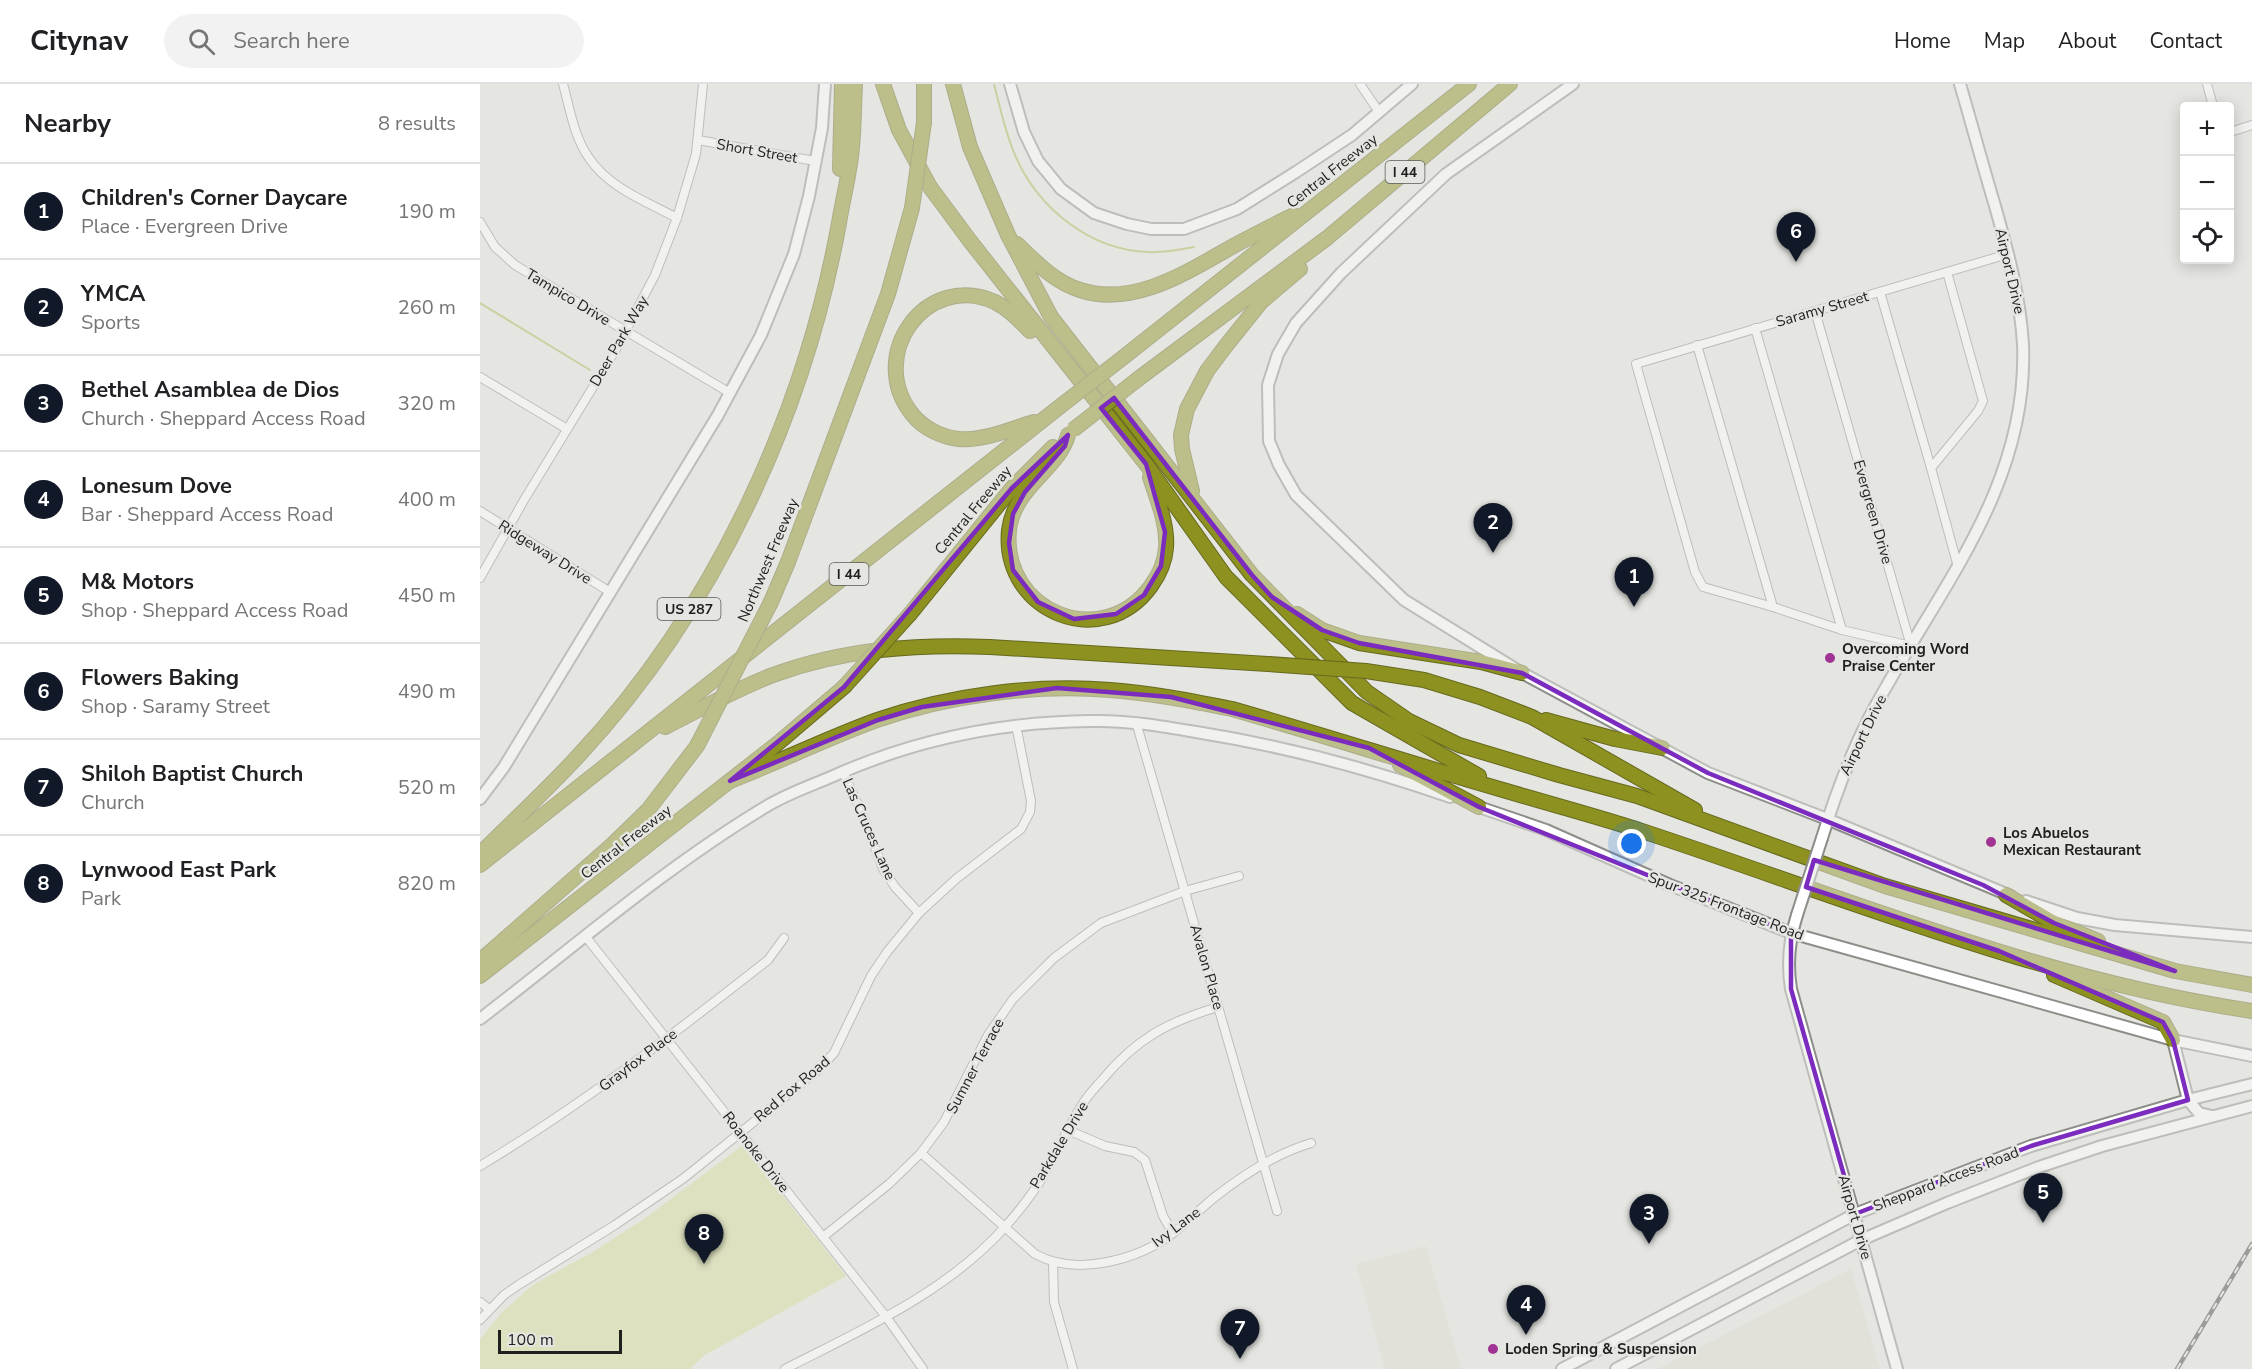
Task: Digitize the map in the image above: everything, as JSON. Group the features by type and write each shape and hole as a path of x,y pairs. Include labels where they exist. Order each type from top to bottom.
{"highway":[{"path":"832,261 842,150 842,84"},
{"name":"US 287","path":"480,854 580,754 620,706 684,617 718,561 768,461 797,387 819,315 832,261 852,150 855,84"},
{"path":"883,84 899,130 930,187 1061,358 1146,464 1226,577 1352,703 1501,790"},
{"name":"Northwest Freeway","path":"480,961 579,876 648,810 697,746 771,602 888,294 912,208 924,122 924,84"},
{"path":"953,84 970,147 1008,235 1051,317 1252,575 1367,692 1409,721 1460,745 1559,776 1637,796 1885,886 2175,971 2252,985"},
{"name":"Central Freeway","path":"480,865 1469,84"},
{"name":"Central Freeway","path":"480,976 810,718 844,687 910,614 1012,488 1070,433 1138,379 1327,238 1510,84"},
{"path":"1008,235 1047,272 1069,285 1090,292 1125,294 1149,288 1173,278 1320,202"},
{"path":"1194,499 1184,464 1181,435 1187,409 1225,346 1261,302 1313,258 1327,238"},
{"path":"1044,419 987,437 971,439 957,439 933,431 914,416 900,393 895,376 897,348 914,318 925,308 953,297 968,296 995,302 1013,313 1051,352 1061,358"},
{"path":"1070,433 1065,446 1025,492 1013,514 1009,529 1011,556 1019,582 1038,602 1059,615 1074,619 1090,619 1116,614 1131,606 1144,595 1154,581 1166,549 1166,532 1146,464"},
{"path":"1272,597 1322,630 1359,643 1481,662 1522,673"},
{"path":"639,740 749,685 774,675 825,660 869,651 948,645 1366,671 1424,680 1480,697 1532,717 1728,829"},
{"path":"730,781 878,720 922,707 998,694 1057,688 1110,690 1171,697 1232,709 1642,831 2000,951 2130,987 2252,1011"},
{"path":"1532,717 1563,723 1615,739 1662,748"},
{"path":"1369,748 1479,807"},
{"path":"2006,894 2054,923 2175,971"},
{"path":"2000,951 2163,1022 2173,1040"}],"main road":[{"path":"480,799 504,767 730,393 765,325 794,254 809,196 822,128 825,84"},
{"name":"Central Freeway","path":"1010,84 1024,132 1038,161 1061,189 1094,213 1152,229 1184,229 1237,209 1352,135 1412,84"},
{"path":"1573,84 1446,174 1341,273 1296,323 1278,354 1268,385 1267,416 1269,441 1278,465 1296,495 1404,600 1522,673 1708,773 1827,819 2006,894 2098,922 2252,937"},
{"name":"Airport Drive","path":"1897,1369 1788,972 1791,933 1842,775 1860,736 1982,523 2007,464 2019,409 2023,378 2021,316 2008,254 1960,84"},
{"path":"480,1019 703,846 770,804 895,751 953,736 1016,725 1092,721 1136,722"},
{"name":"Spur 325 Frontage Road","path":"1136,722 1260,742 1395,778 1546,830 1670,885 1791,933 2173,1040 2252,1056"},
{"path":"2173,1040 2188,1100 2199,1113 2214,1116"},
{"name":"Sheppard Access Road","path":"1562,1369 1854,1214 2031,1146 2188,1100 2252,1084"},
{"name":"Sheppard Access Road","path":"1616,1369 1861,1240 1947,1203 2038,1167 2102,1146 2252,1106"}],"street":[{"path":"563,84 583,148 597,168 606,178 621,188 677,218"},
{"name":"Deer Park Way","path":"480,578 627,331 656,275 677,218 698,140 703,84"},
{"path":"1360,84 1379,112"},
{"path":"2207,84 2212,102"},
{"path":"2234,130 2252,125"},
{"name":"Short Street","path":"698,140 815,161"},
{"name":"Tampico Drive","path":"480,222 495,247 514,265 730,393"},
{"name":"Saramy Street","path":"1773,607 1703,588 1695,572 1636,364 2008,254"},
{"path":"1932,468 1978,411 1983,401 1947,272"},
{"path":"1880,292 1932,468 1958,567"},
{"name":"Evergreen Drive","path":"1815,311 1911,646"},
{"path":"1755,328 1842,630"},
{"path":"1697,345 1773,607 1842,630 1911,646"},
{"path":"480,377 567,429"},
{"name":"Ridgeway Drive","path":"480,511 610,592"},
{"name":"Avalon Place","path":"1136,722 1277,1210"},
{"name":"Red Fox Road","path":"480,1320 489,1309 520,1284 684,1179 817,1071 834,1053 872,976 887,952 919,913 956,879 1021,829 1026,822 1031,801 1016,725"},
{"name":"Las Cruces Lane","path":"843,772 884,869 895,887 919,913"},
{"name":"Sumner Terrace","path":"823,1237 889,1184 921,1153 944,1122 988,1035 1013,999 1054,958 1101,923 1185,891 1239,876"},
{"name":"Roanoke Drive","path":"586,937 887,1318 923,1369"},
{"name":"Grayfox Place","path":"480,1166 586,1098 666,1040 768,960 784,938"},
{"name":"Parkdale Drive","path":"785,1369 887,1318 981,1250 1005,1227 1044,1175 1083,1102 1118,1061 1154,1032 1183,1017 1218,1006"},
{"path":"1068,1130 1105,1146 1134,1152 1145,1160 1163,1216 1173,1233"},
{"name":"Ivy Lane","path":"921,1153 1035,1254 1053,1262 1081,1264 1121,1259 1144,1251 1173,1233 1215,1197 1263,1163 1291,1149 1311,1143"},
{"path":"1053,1262 1054,1302 1073,1369"},
{"path":"480,1302 489,1309"}],"highlighted area":[{"path":"1114,398 1252,575 1272,597 1322,630 1359,643 1522,673 1708,773 1983,885 2054,923 2175,971 1814,860 1806,887 1999,951 2163,1022 2173,1040 2188,1100 2031,1146 1855,1214 1791,989 1791,933 1479,807 1369,748 1171,697 1057,688 922,707 878,720 730,781 844,687 1012,488 1068,435 1065,446 1025,492 1013,514 1009,543 1013,570 1038,602 1074,619 1116,614 1144,595 1161,566 1165,532 1146,464 1101,408"}],"shaded area":[{"path":"1426,1246 1461,1369 1385,1369 1356,1264"},
{"path":"1851,1269 1880,1369 1658,1369"}],"green space":[{"path":"743,1145 846,1276 705,1355 690,1369 480,1369 480,1339 502,1312 534,1284 591,1253 644,1219"}],"waterway":[{"path":"994,84 1008,137 1025,174 1051,208 1068,222 1105,243 1126,249 1159,252 1194,247"},
{"path":"480,303 590,370"}],"railway":[{"path":"2177,1369 2252,1244"}],"place":[{"name":"Flowers Baking","path":"1796,262"},
{"name":"YMCA","path":"1493,553"},
{"name":"Children's Corner Daycare","path":"1634,607"},
{"name":"Overcoming Word Praise Center","path":"1830,658"},
{"name":"Los Abuelos Mexican Restaurant","path":"1991,842"},
{"name":"M& Motors","path":"2043,1223"},
{"name":"Bethel Asamblea de Dios","path":"1649,1244"},
{"name":"Lynwood East Park","path":"704,1264"},
{"name":"Lonesum Dove","path":"1526,1335"},
{"name":"Loden Spring & Suspension","path":"1493,1349"},
{"name":"Shiloh Baptist Church","path":"1240,1359"}]}
